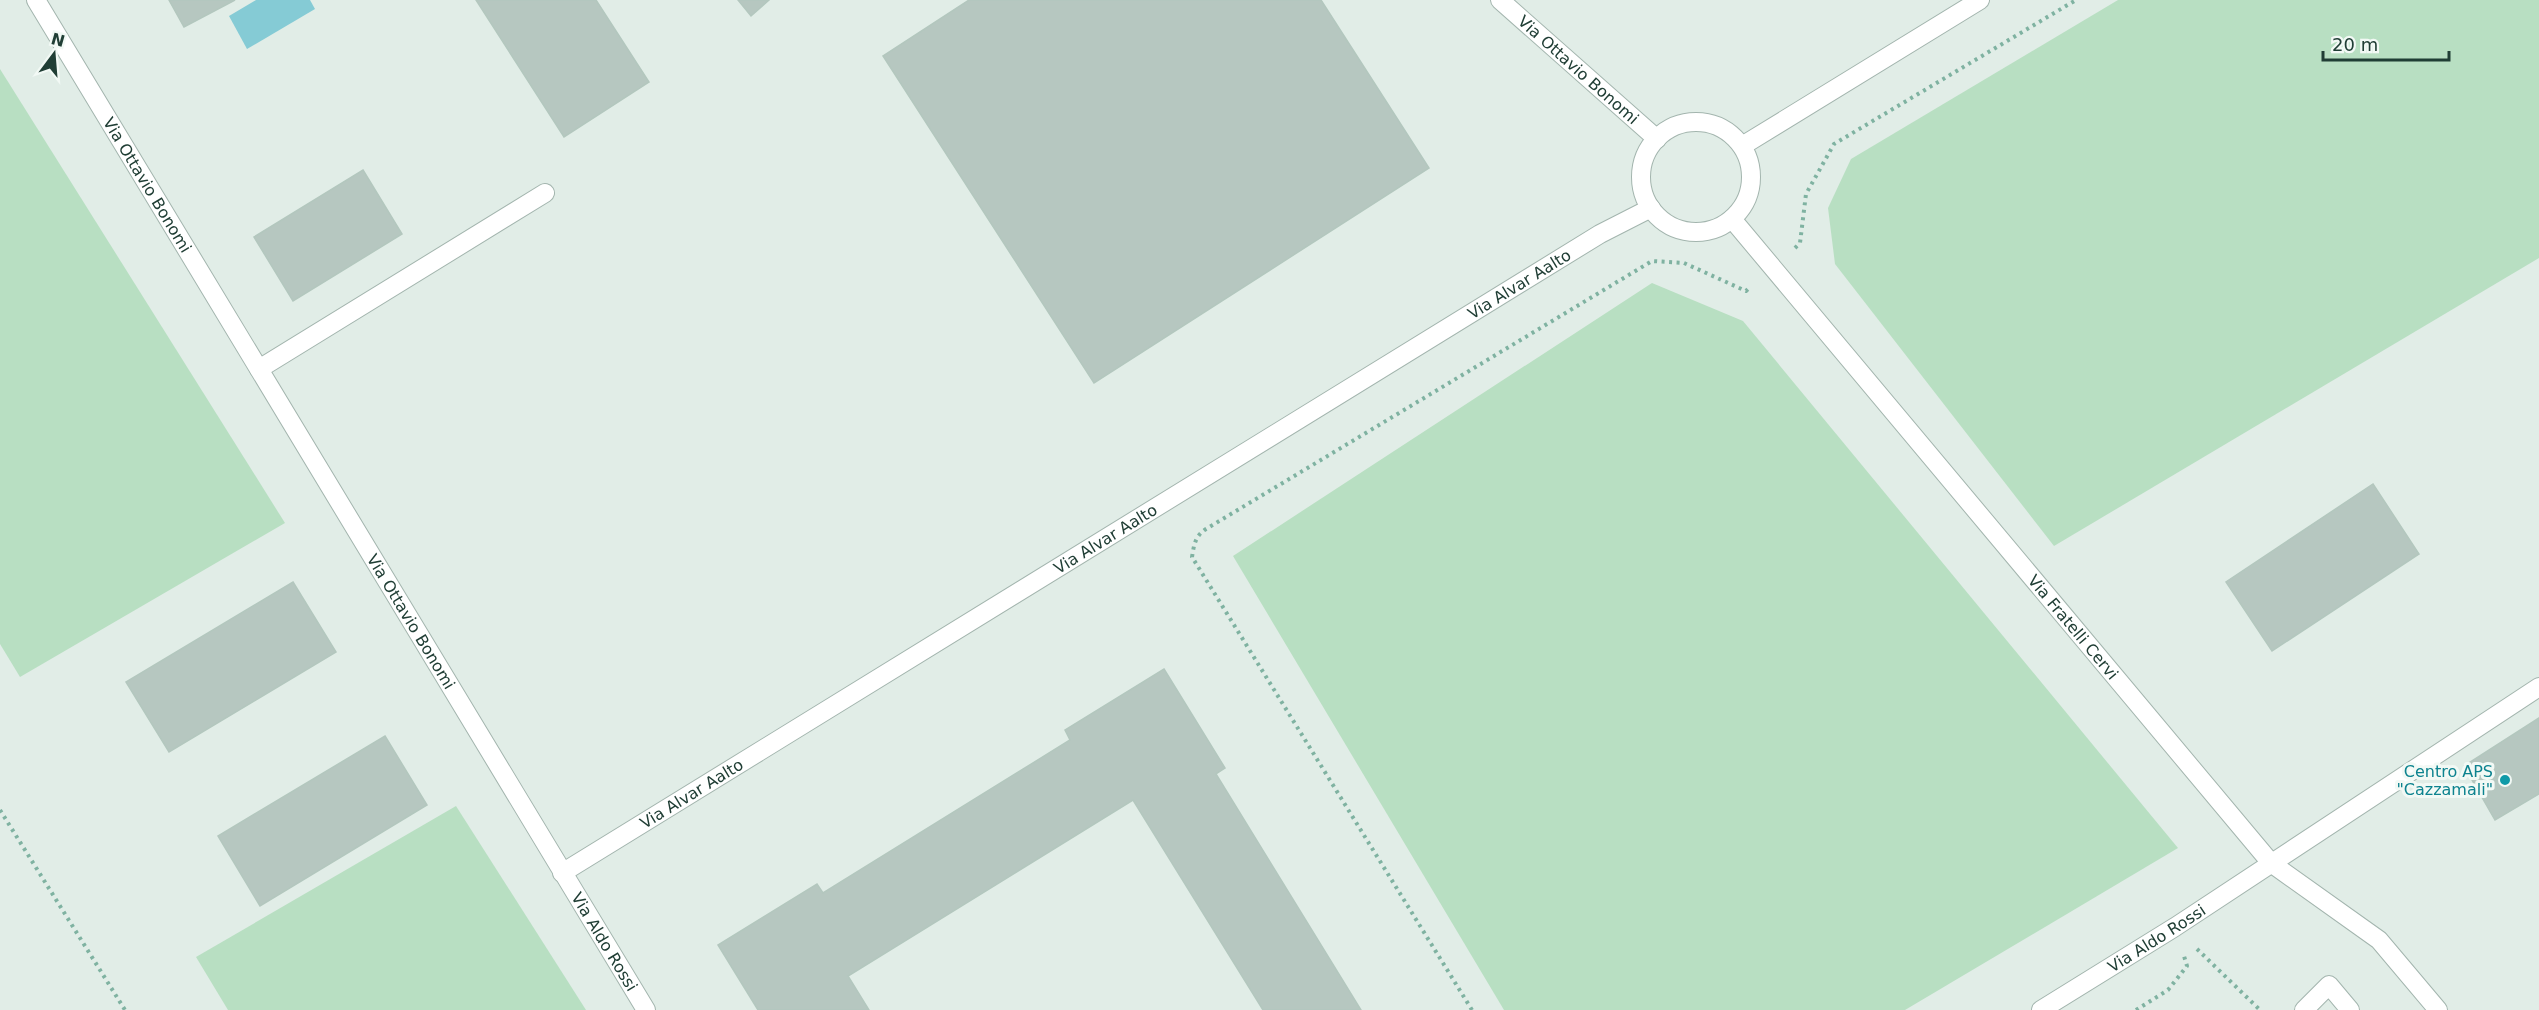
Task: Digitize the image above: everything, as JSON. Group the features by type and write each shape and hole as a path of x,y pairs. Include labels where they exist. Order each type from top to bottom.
{"street":[{"name":"Via Ottavio Bonomi","path":"36,0 562,873"},
{"name":"Via Ottavio Bonomi","path":"1500,0 1657,139"},
{"path":"1742,146 1980,0"},
{"path":"1701,122 1717,126 1731,134 1742,146 1749,161 1749,193 1742,208 1732,219 1716,229 1698,232 1679,230 1663,222 1651,208 1643,191 1641,172 1646,154 1657,139 1677,126 1701,122"},
{"path":"259,369 545,193"},
{"name":"Via Alvar Aalto","path":"562,873 1600,234 1651,208"},
{"name":"Via Fratelli Cervi","path":"1732,219 2271,863 2379,940 2438,1010"},
{"name":"Via Aldo Rossi","path":"2041,1010 2175,927 2539,687"},
{"name":"Via Aldo Rossi","path":"562,873 646,1010"},
{"path":"2304,1010 2330,986 2350,1010"}],"path":[{"path":"1472,1010 1192,557 1198,534 1652,261 1684,263 1746,291 1800,243 1806,194 1834,144 2076,0"},
{"path":"0,810 125,1010"},
{"path":"2136,1010 2168,990 2187,966 2175,927"},
{"path":"2175,927 2260,1010"}],"green space":[{"path":"2118,0 2539,0 2539,258 2054,546 1835,264 1828,208 1851,159"},
{"path":"0,69 285,523 20,677 0,644"},
{"path":"1652,283 1743,321 2178,848 1905,1010 1504,1010 1233,556"},
{"path":"456,806 586,1010 228,1010 196,957"}],"water":[{"path":"256,0 310,0 315,9 247,49 229,16"}],"building":[{"path":"169,0 235,0 184,27"},
{"path":"476,0 596,0 649,82 564,137"},
{"path":"738,0 769,0 751,16"},
{"path":"969,0 1321,0 1429,168 1094,383 883,56"},
{"path":"363,170 402,234 293,301 254,237"},
{"path":"2373,484 2419,554 2272,651 2226,582"},
{"path":"293,582 336,652 169,752 126,682"},
{"path":"1164,669 1225,768 1216,774 1361,1010 1263,1010 1133,800 848,976 869,1010 758,1010 718,945 817,884 823,893 1070,740 1065,730"},
{"name":"Centro APS \"Cazzamali\"","path":"2539,718 2539,794 2495,820 2464,766"},
{"path":"385,736 427,805 260,906 218,836"}],"place":[{"name":"Centro APS \"Cazzamali\"","path":"2505,780"}]}
